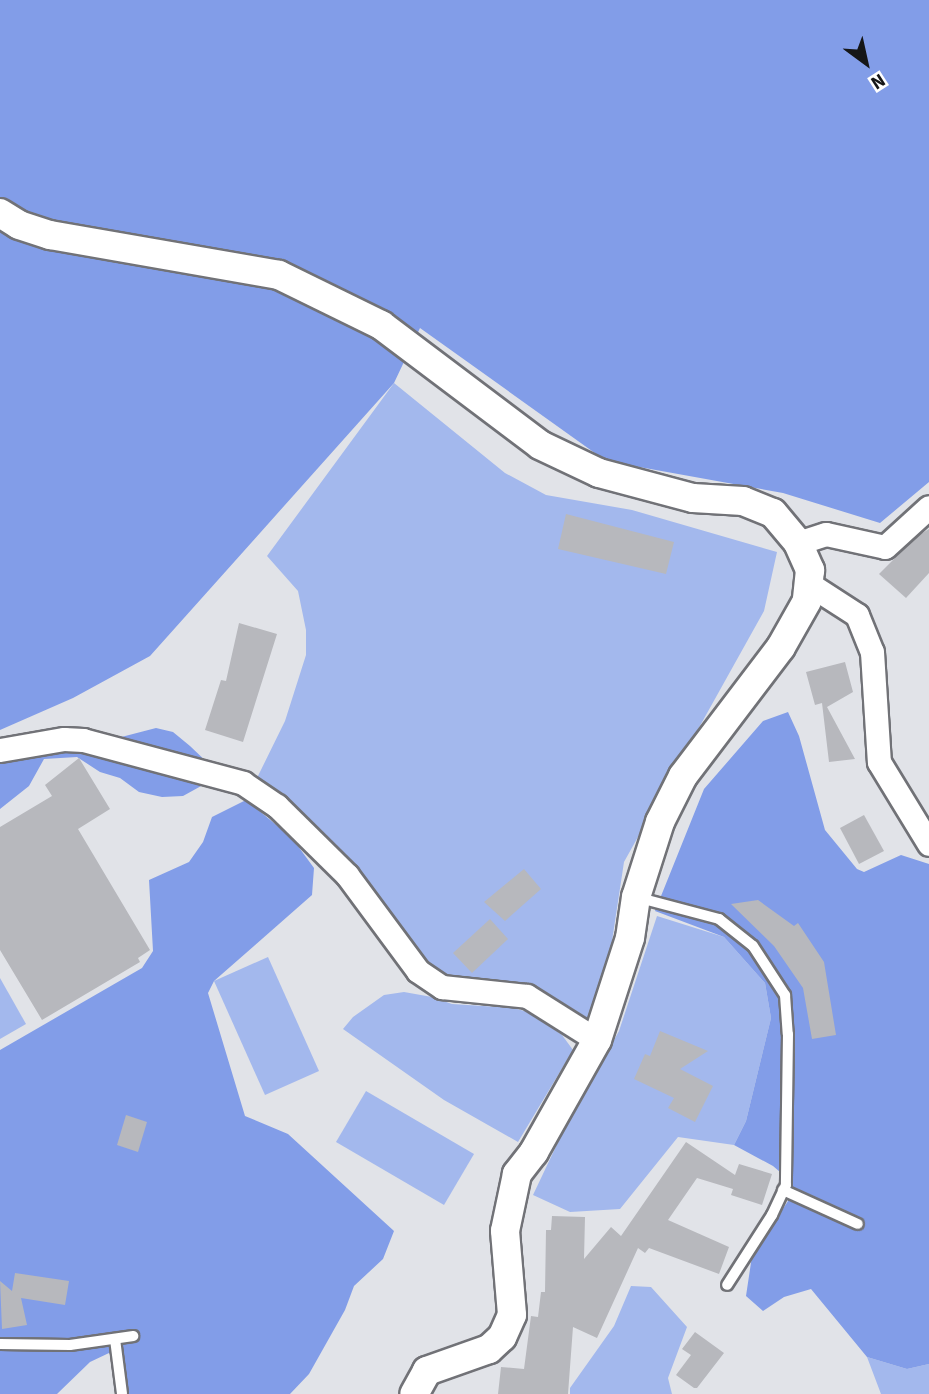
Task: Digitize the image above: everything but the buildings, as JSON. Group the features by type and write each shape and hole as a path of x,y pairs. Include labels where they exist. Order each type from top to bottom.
{"street":[{"path":"0,213 19,225 50,235 279,275 381,325 540,445 599,473 693,498 743,501 773,513 798,543 810,570 807,601 781,647 683,776 660,822 636,897 630,938 597,1040 534,1152 517,1174 505,1231 512,1314 502,1337 489,1349 427,1371 414,1394"},
{"path":"798,543 826,534 885,547 929,507"},
{"path":"809,584 857,615 872,652 879,762 929,844"},
{"path":"0,750 64,739 83,740 243,782 277,806 347,875 418,971 442,987 527,996 597,1040"}],"lane":[{"path":"636,897 719,919 753,946 785,995 788,1034 783,1190 772,1215 727,1285"},
{"path":"783,1190 858,1224"},
{"path":"0,1344 70,1345 133,1336"},
{"path":"115,1339 121,1394"}],"shaded area":[{"path":"0,0 929,0 929,482 880,523 783,493 606,461 420,328 394,383 150,656 73,698 0,730"},
{"path":"394,383 505,473 546,495 632,510 777,552 764,611 624,862 597,1040 486,985 437,972 377,901 258,787 257,778 285,721 306,655 306,630 298,591 267,556"},
{"path":"788,712 799,736 825,830 857,869 864,872 901,855 929,864 929,1364 907,1369 867,1357 811,1289 784,1297 763,1311 746,1296 752,1256 788,1201 793,1183 773,1166 734,1145 746,1121 771,1018 765,983 724,937 655,911 704,789 763,721"},
{"path":"156,728 173,732 190,746 211,766 212,780 183,796 162,797 139,792 120,778 100,772 77,757 44,759 29,786 0,809 0,758 83,747"},
{"path":"246,800 292,838 314,868 312,895 214,981 208,993 245,1116 288,1134 394,1231 383,1259 354,1286 345,1310 309,1374 290,1394 126,1394 123,1365 109,1353 90,1362 57,1394 0,1394 0,1050 142,968 153,951 149,880 189,862 203,842 212,817"},
{"path":"657,916 724,937 765,983 771,1018 746,1121 734,1145 678,1137 620,1209 570,1212 533,1195 560,1138 619,1031"},
{"path":"268,957 319,1071 265,1095 214,981"},
{"path":"0,978 26,1024 0,1039"},
{"path":"404,992 452,1004 513,1008 532,1013 562,1035 573,1050 518,1142 444,1100 343,1029 353,1017 384,995"},
{"path":"366,1091 474,1154 444,1205 336,1142"},
{"path":"631,1286 651,1287 687,1327 668,1378 672,1394 570,1394 570,1388 614,1326"},
{"path":"867,1357 907,1369 929,1364 929,1394 881,1394"}]}
